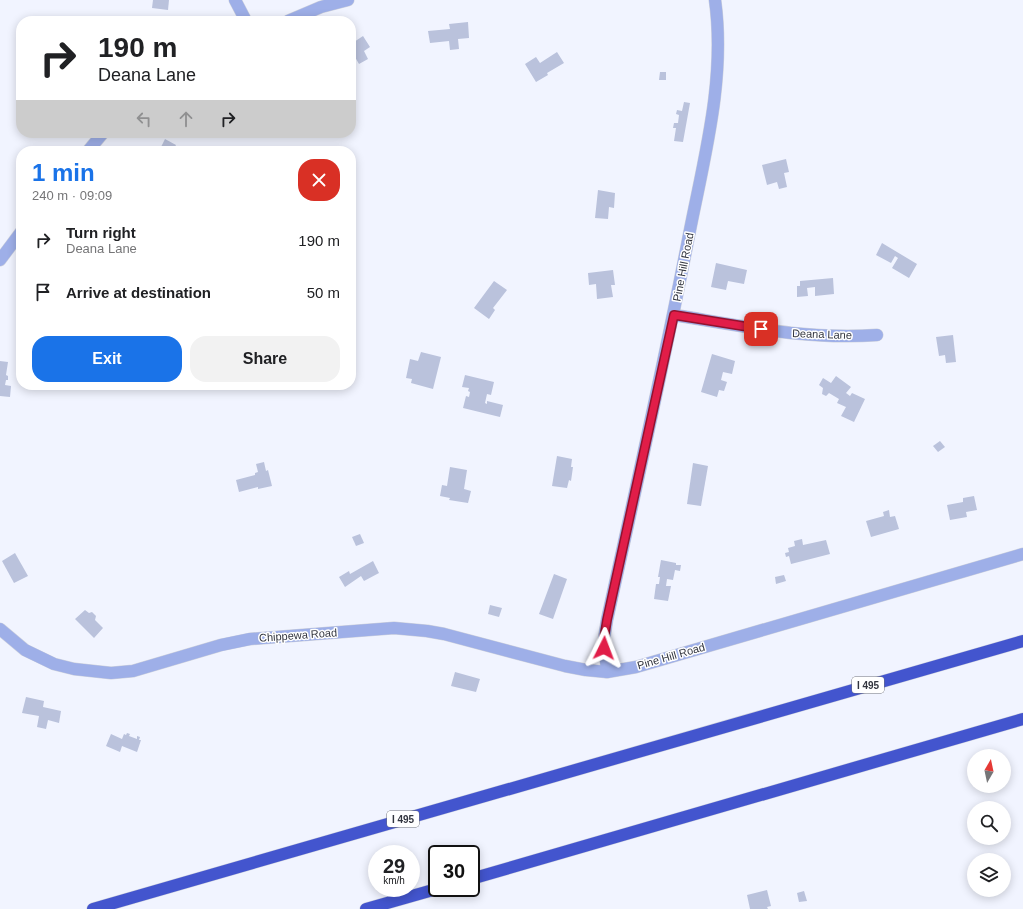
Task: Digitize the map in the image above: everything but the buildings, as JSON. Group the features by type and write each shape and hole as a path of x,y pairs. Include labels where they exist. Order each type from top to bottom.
{"highway":[{"name":"I 495","path":"93,909 1023,640"},
{"path":"480,876 1023,719"},
{"path":"366,909 428,891"}],"street":[{"path":"235,0 243,16"},
{"path":"299,16 348,0"},
{"name":"Pine Hill Road","path":"715,0 719,33 716,92 674,315 607,620 604,639 607,672 636,666 1023,554"},
{"path":"92,146 99,138"},
{"path":"0,260 16,239"},
{"name":"Deana Lane","path":"674,315 789,333 826,336 876,335"},
{"name":"Chippewa Road","path":"0,629 17,644 44,660 64,667 111,673 133,672 221,645 250,639 394,628 444,634 565,666 607,672"}],"route":[{"path":"604,648 607,620 674,315 761,329"}]}
